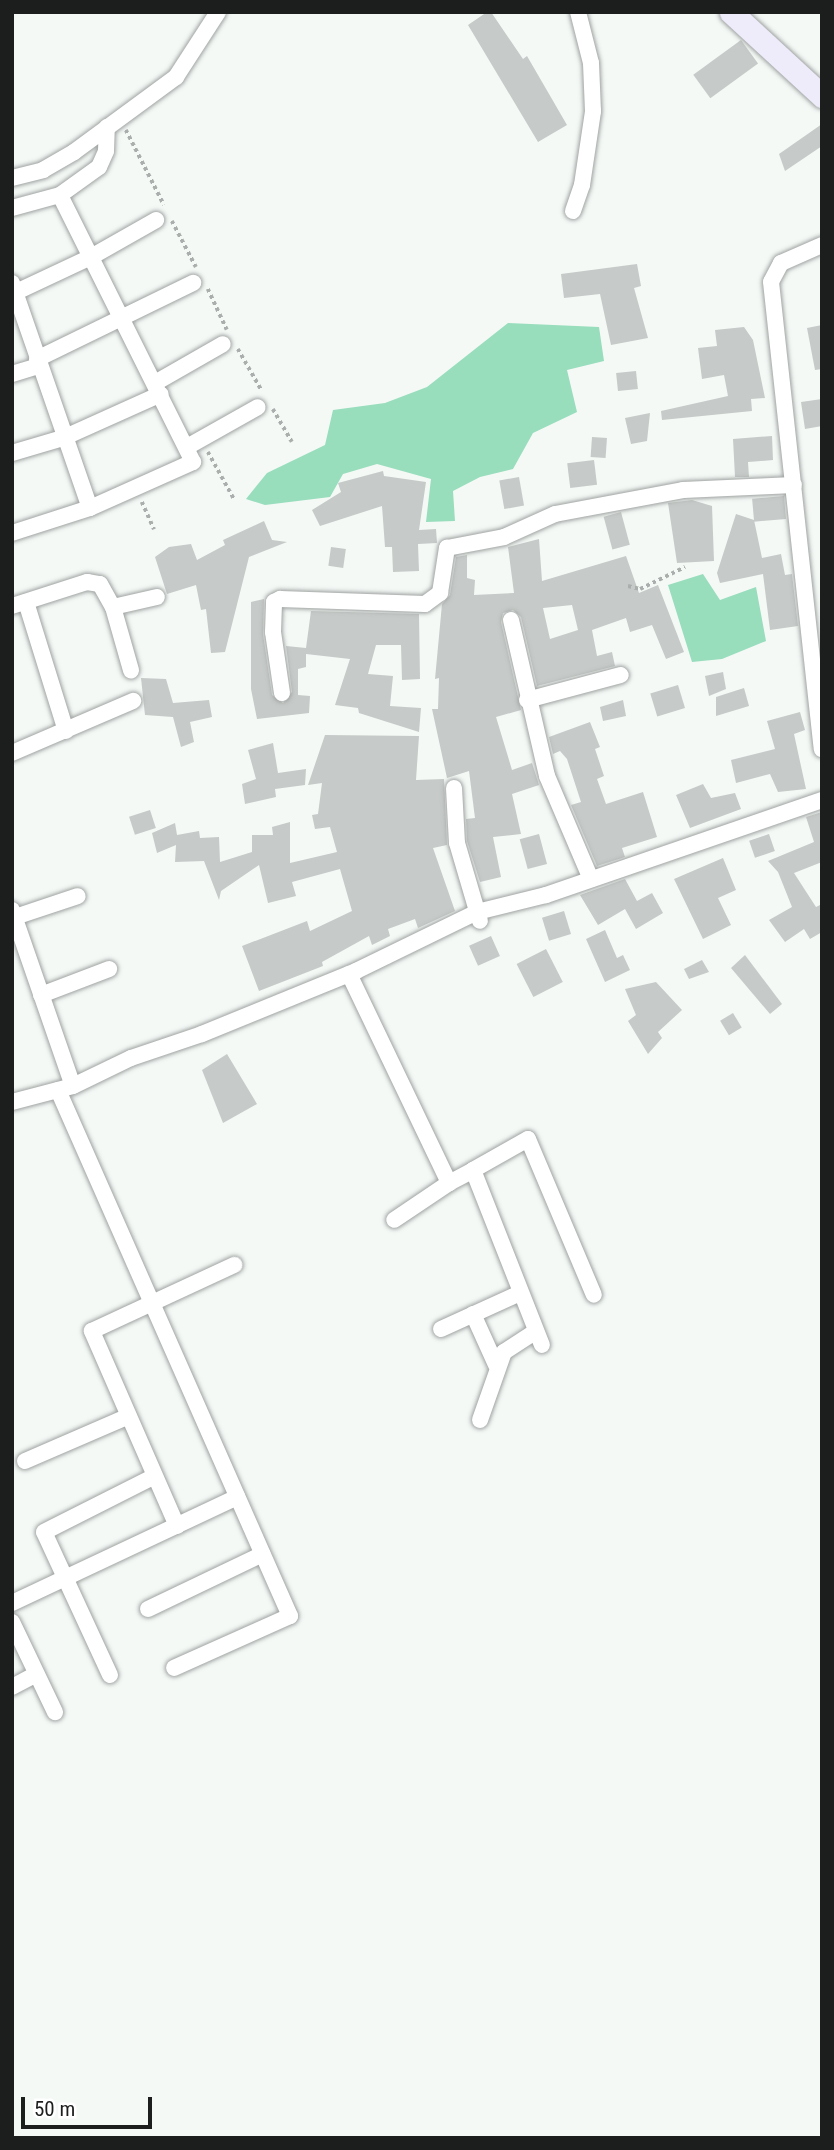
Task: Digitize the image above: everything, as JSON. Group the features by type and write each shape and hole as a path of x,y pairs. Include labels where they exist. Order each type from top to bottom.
{"main road":[{"path":"731,12 822,96"}],"street":[{"path":"12,178 43,170 176,77 218,12"},
{"path":"573,211 582,185 593,111 592,63 578,12"},
{"path":"12,208 60,195 99,167 106,151 107,127"},
{"path":"12,533 90,508 193,462 194,443 158,388 60,195"},
{"path":"90,508 63,438 13,290 91,257 156,220"},
{"path":"822,245 781,263 771,282 822,749"},
{"path":"12,374 193,283"},
{"path":"12,453 63,438 158,388 223,344"},
{"path":"194,443 258,407"},
{"path":"282,693 273,632 274,602 280,599 425,604 440,593 447,548 504,537 555,514 683,490 794,485"},
{"path":"66,731 19,604 95,582 105,588 113,607 131,670"},
{"path":"113,607 157,597"},
{"path":"510,620 527,701 547,776 591,879"},
{"path":"527,701 621,675"},
{"path":"12,753 133,701"},
{"path":"454,788 457,843 479,917"},
{"path":"12,1102 66,1088 349,974 479,917 822,800"},
{"path":"78,896 13,914 41,995 66,1088 152,1303 290,1616 174,1668"},
{"path":"41,995 109,969"},
{"path":"349,974 449,1183"},
{"path":"394,1220 449,1183 527,1139 594,1295"},
{"path":"473,1170 539,1338 504,1352 496,1365 480,1420"},
{"path":"177,1526 92,1331 234,1265"},
{"path":"441,1329 520,1293"},
{"path":"473,1314 496,1365"},
{"path":"25,1461 129,1416"},
{"path":"110,1675 44,1532 155,1476"},
{"path":"12,1603 237,1497"},
{"path":"148,1609 263,1554"},
{"path":"12,1622 55,1712"},
{"path":"12,1687 36,1674"}],"path":[{"path":"194,443 234,499"},
{"path":"135,487 154,529"},
{"path":"628,586 640,589 685,567"}],"green space":[{"path":"508,323 599,327 604,361 567,370 577,412 533,433 513,469 480,477 453,491 455,521 426,522 431,479 377,464 343,474 330,497 265,505 246,499 267,473 325,445 333,410 385,403 427,387"},
{"path":"703,574 720,600 756,587 766,641 722,659 692,662 668,585"}],"building":[{"path":"491,12 523,59 527,56 567,125 538,142 468,25"},
{"path":"741,40 758,63 710,98 693,75"},
{"path":"822,124 822,146 785,171 779,154"},
{"path":"637,264 641,286 634,288 648,338 611,345 600,294 564,298 561,274"},
{"path":"822,325 822,369 815,370 807,328"},
{"path":"744,327 753,340 765,398 751,399 752,411 662,420 661,411 728,396 724,375 702,379 698,348 717,346 715,330"},
{"path":"636,371 638,389 618,391 616,373"},
{"path":"822,399 822,426 805,429 801,402"},
{"path":"650,413 647,441 631,444 625,418"},
{"path":"772,436 773,460 748,462 749,477 735,477 733,439"},
{"path":"592,437 607,438 606,458 591,457"},
{"path":"594,460 597,485 570,488 567,463"},
{"path":"383,471 384,476 426,482 419,530 436,529 437,543 418,544 419,571 393,572 392,547 385,547 382,506 320,526 312,510 341,492 338,483"},
{"path":"519,477 524,506 504,509 499,480"},
{"path":"784,496 786,519 754,522 752,499"},
{"path":"692,500 712,506 714,561 677,563 668,503"},
{"path":"621,512 630,545 612,550 604,517"},
{"path":"736,514 754,520 762,558 781,554 785,575 792,574 798,626 770,630 763,574 720,583 717,573"},
{"path":"264,521 272,540 287,542 249,557 225,652 211,653 206,609 201,610 196,585 167,594 155,557 169,547 191,544 197,560 225,545 223,540"},
{"path":"539,539 542,581 626,556 639,593 658,585 684,652 666,659 652,625 630,632 626,618 592,630 597,656 612,652 615,666 537,686 521,617 513,610 503,613 501,622 521,710 496,717 512,770 532,763 539,785 512,794 521,834 493,837 501,877 480,882 467,841 466,819 475,818 469,771 447,778 432,709 438,709 439,678 435,679 442,604 450,595 456,557 467,555 467,578 475,580 474,595 514,593 508,547","holes":["572,605 578,630 550,639 543,608"]},
{"path":"331,547 346,549 343,568 328,566"},
{"path":"264,599 263,634 272,695 283,703 292,692 286,646 306,648 311,611 419,614 420,679 402,680 401,645 376,645 368,674 393,676 390,706 421,708 419,732 359,713 358,708 335,705 350,659 306,654 306,667 298,669 298,695 310,696 309,713 257,719 251,689 251,602"},
{"path":"723,672 726,689 709,696 705,676"},
{"path":"141,678 166,679 173,703 209,700 212,717 190,722 194,742 181,747 173,717 145,715"},
{"path":"678,685 685,708 657,716 650,693"},
{"path":"744,688 749,706 716,716 716,697"},
{"path":"623,700 626,716 603,721 600,707"},
{"path":"800,712 805,730 794,734 806,789 778,792 770,774 736,783 731,760 775,749 767,721"},
{"path":"590,722 600,747 595,749 604,776 597,779 606,804 643,792 657,837 622,848 625,857 597,866 571,805 581,802 567,759 560,751 553,754 549,737"},
{"path":"325,735 419,736 416,780 444,779 447,845 433,848 455,911 418,928 415,919 388,929 390,936 372,945 369,936 322,962 323,966 259,991 242,946 307,921 310,931 352,911 340,869 292,882 296,896 268,903 259,865 221,891 219,900 204,861 175,862 176,845 157,853 152,833 175,823 177,835 199,831 200,838 219,837 220,862 252,852 252,835 273,835 272,827 290,822 290,863 337,852 330,827 315,829 312,815 318,814 322,783 308,785"},
{"path":"273,743 278,773 306,769 305,785 275,789 276,797 245,804 242,784 256,779 248,750"},
{"path":"703,784 711,798 735,793 741,809 690,828 676,795"},
{"path":"150,810 156,828 135,835 129,817"},
{"path":"822,812 822,862 794,873 816,907 822,904 822,932 810,939 804,929 785,942 769,920 792,907 778,872 768,861 814,842 806,817"},
{"path":"539,834 547,864 528,869 520,839"},
{"path":"769,834 775,851 755,858 749,841"},
{"path":"723,858 736,890 718,898 731,925 703,939 674,879"},
{"path":"625,879 637,901 652,893 663,913 636,929 625,909 598,925 580,895"},
{"path":"564,911 571,934 549,941 542,918"},
{"path":"605,930 617,958 623,955 630,970 605,982 586,939"},
{"path":"491,936 500,956 478,966 469,946"},
{"path":"546,949 563,982 533,997 517,964"},
{"path":"745,955 782,1004 770,1014 731,968"},
{"path":"702,960 709,972 689,979 684,969"},
{"path":"656,982 682,1010 658,1032 662,1038 648,1054 628,1021 636,1015 625,989"},
{"path":"733,1013 742,1028 729,1035 720,1021"},
{"path":"227,1054 257,1104 223,1123 202,1070"}]}
